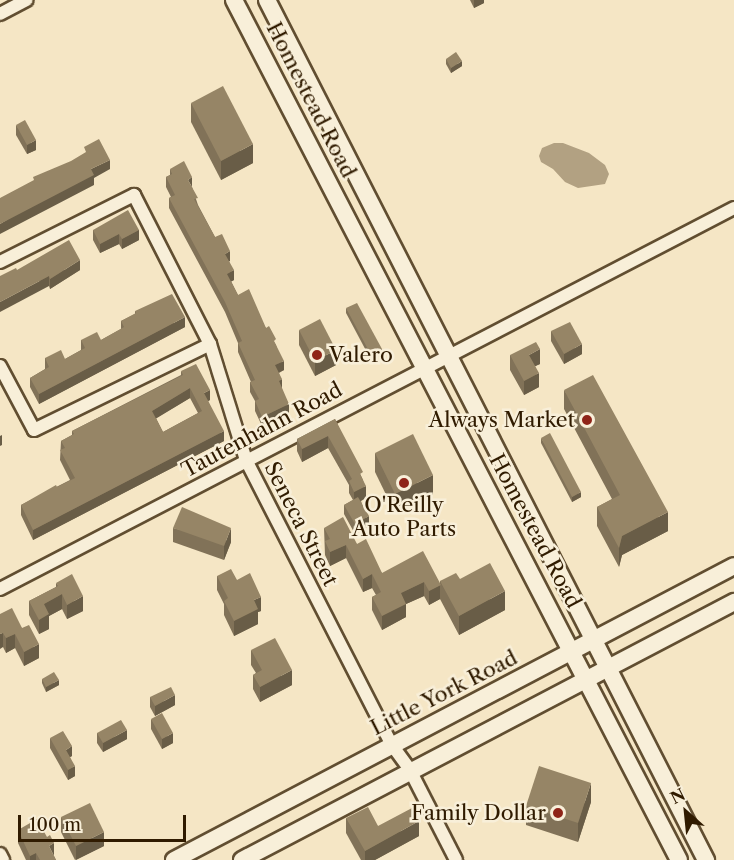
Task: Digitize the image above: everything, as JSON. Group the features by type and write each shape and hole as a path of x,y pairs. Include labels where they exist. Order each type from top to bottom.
{"main road":[{"name":"Homestead Road","path":"234,0 679,860"},
{"name":"Homestead Road","path":"267,0 706,860"},
{"path":"305,140 331,128"},
{"name":"Little York Road","path":"174,860 734,566"},
{"path":"242,860 734,602"}],"street":[{"path":"0,14 26,0"},
{"name":"Seneca Street","path":"0,262 134,195 210,344 246,460 392,745 410,771 456,860"},
{"name":"Tautenhahn Road","path":"0,589 734,208"},
{"path":"0,366 34,430 210,344"},
{"path":"0,854 3,860"}],"shaded area":[{"path":"554,143 563,143 589,153 605,165 609,174 605,184 578,188 565,182 553,169 541,162 539,156 542,148"}],"building":[{"path":"456,52 462,61 451,68 446,59"},
{"path":"223,86 253,144 221,161 191,103"},
{"path":"25,120 36,140 27,145 16,125"},
{"path":"99,139 110,160 91,169 94,175 0,224 0,198 34,180 33,177 71,161 86,152 84,147"},
{"path":"184,161 192,177 188,180 198,198 194,199 215,237 222,234 230,251 225,254 234,270 227,274 238,295 249,289 266,328 269,326 276,339 274,341 284,361 275,365 282,379 279,381 289,404 262,417 255,401 259,399 250,382 255,380 238,343 242,341 225,302 169,198 175,195 166,177 172,174 170,169"},
{"path":"128,210 139,230 122,239 119,234 100,244 93,230"},
{"path":"69,240 80,260 50,279 49,276 0,302 0,276 16,268 17,270"},
{"path":"172,294 185,317 39,394 30,378 49,367 45,358 61,350 65,359 85,348 81,340 97,332 101,340 124,327 121,321 136,313 135,311"},
{"name":"Valero","path":"357,303 382,349 371,355 346,308"},
{"path":"320,319 336,350 315,361 299,330"},
{"path":"570,322 582,344 564,354 551,331"},
{"path":"536,342 540,349 529,355 539,373 524,381 510,355"},
{"path":"196,364 210,390 204,393 224,431 33,530 21,505 56,485 57,487 75,478 60,450 65,448 61,441 74,434 72,431 183,375 181,371","holes":["190,388 202,411 163,432 152,411"]},
{"path":"593,375 668,512 622,536 619,548 597,507 620,495 564,390"},
{"path":"335,419 363,472 360,474 366,486 354,492 349,481 352,479 328,436 302,449 297,439"},
{"path":"550,433 581,492 572,497 541,438"},
{"path":"413,434 433,475 395,494 375,453"},
{"path":"358,497 369,516 355,524 344,505"},
{"path":"182,507 231,528 224,546 173,528"},
{"path":"343,517 357,544 366,539 382,573 423,551 441,585 429,591 424,582 401,593 406,604 382,616 372,597 381,592 372,574 363,579 346,545 330,552 325,541 330,539 324,528"},
{"path":"490,563 505,591 459,616 440,581 456,573 460,579"},
{"path":"231,569 237,580 250,573 261,597 254,600 258,609 234,621 224,601 228,598 217,576"},
{"path":"72,574 83,596 67,605 62,594 44,604 49,614 39,620 29,601 58,586 56,583"},
{"path":"12,608 22,628 29,625 39,644 24,652 15,634 6,638 3,633 0,634 0,614"},
{"path":"275,638 292,670 260,687 253,675 262,670 251,650"},
{"path":"54,672 59,680 46,687 42,679"},
{"path":"171,687 175,695 155,706 150,697"},
{"path":"162,713 173,733 162,739 151,719"},
{"path":"121,720 127,730 103,743 97,733"},
{"path":"63,731 72,746 66,750 75,766 68,770 50,738"},
{"path":"539,766 591,783 578,823 526,806"},
{"path":"90,803 104,832 76,846 61,817"},
{"path":"368,807 378,826 412,808 419,821 365,851 346,818"},
{"path":"37,819 47,837 50,835 54,843 49,846 56,860 40,860 36,853 30,856 18,830"}],"place":[{"name":"Valero","path":"317,355"},
{"name":"Always Market","path":"587,420"},
{"name":"O'Reilly Auto Parts","path":"404,483"},
{"name":"Family Dollar","path":"558,813"}]}
